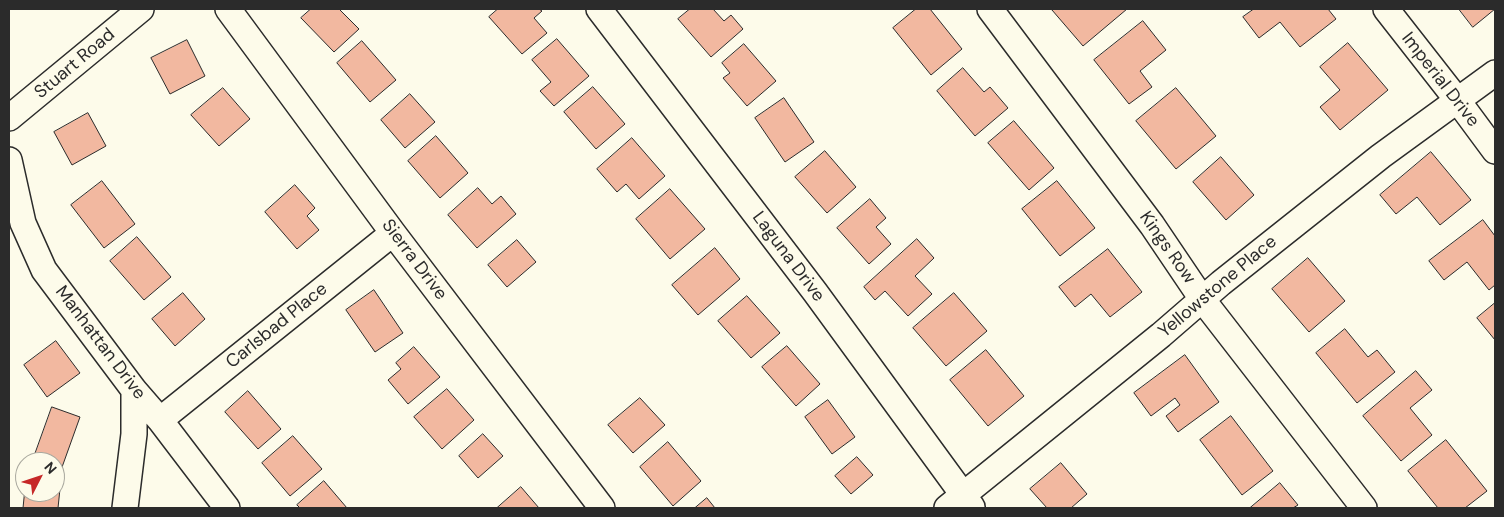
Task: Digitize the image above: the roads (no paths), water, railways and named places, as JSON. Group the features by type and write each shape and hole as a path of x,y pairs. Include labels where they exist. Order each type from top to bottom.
{"street":[{"name":"Stuart Road","path":"9,118 141,9"},
{"name":"Sierra Drive","path":"228,9 394,233 602,508"},
{"name":"Laguna Drive","path":"599,9 815,292 961,504"},
{"name":"Kings Row","path":"990,9 1152,225 1202,300 1364,508"},
{"name":"Imperial Drive","path":"1386,9 1495,151"},
{"name":"Yellowstone Place","path":"961,504 1221,283 1381,156 1495,73"},
{"name":"Manhattan Drive","path":"9,160 23,223 44,270 134,390 160,420 227,508"},
{"name":"Carlsbad Place","path":"160,420 394,233"},
{"path":"125,508 134,434 134,390"}]}
